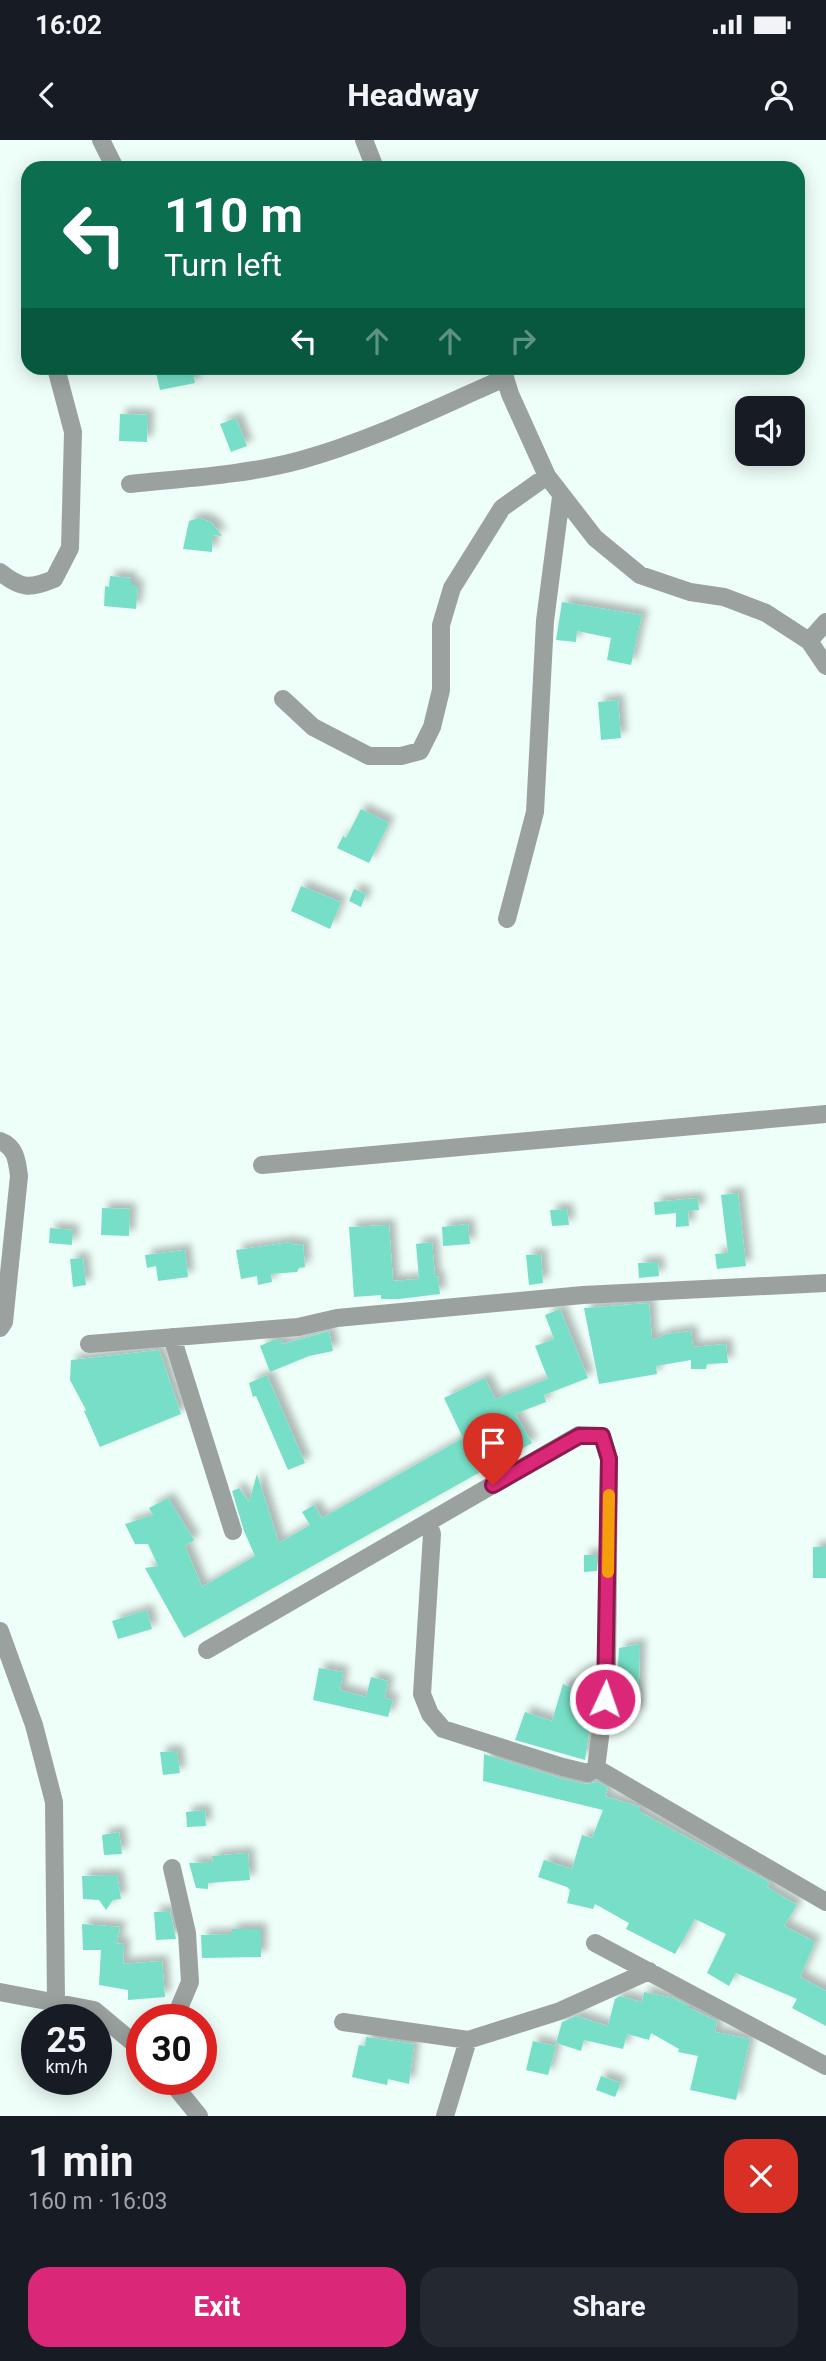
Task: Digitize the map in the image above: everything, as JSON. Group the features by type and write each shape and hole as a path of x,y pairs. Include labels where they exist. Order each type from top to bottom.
{"street":[{"path":"101,140 112,161"},
{"path":"364,140 372,161"},
{"path":"0,572 15,584 36,586 54,579 69,548 73,432 58,375"},
{"path":"131,484 229,474 300,460 362,440 500,375"},
{"path":"505,375 547,476 594,538 640,575 690,592 724,597 766,613 809,641 826,666"},
{"path":"283,699 313,727 369,755 401,757 420,751 432,727 441,691 441,625 452,588 502,508 547,476"},
{"path":"507,919 535,812 545,621 561,497"},
{"path":"809,641 826,622"},
{"path":"262,1166 826,1114"},
{"path":"0,1141 16,1156 19,1175 4,1322 0,1328"},
{"path":"89,1344 298,1327 337,1318 583,1295 826,1283"},
{"path":"172,1338 233,1531"},
{"path":"207,1650 579,1436 602,1436 609,1459 607,1664 596,1768"},
{"path":"428,1522 432,1534 422,1694 430,1714 443,1729 563,1767 588,1773 596,1768"},
{"path":"0,1631 34,1725 54,1802 56,2003"},
{"path":"596,1768 826,1902"},
{"path":"172,1868 187,1933 190,1982 181,2004"},
{"path":"595,1943 826,2066"},
{"path":"343,2022 468,2040 560,2011 649,1971"},
{"path":"0,1992 94,2010 126,2037"},
{"path":"446,2116 468,2040"},
{"path":"182,2095 199,2116"}],"building":[{"path":"157,375 193,375 195,383 160,390"},
{"path":"120,414 148,415 147,442 119,441"},
{"path":"236,418 247,446 231,452 220,424"},
{"path":"199,518 211,522 222,536 213,535 212,552 183,549 189,521"},
{"path":"110,576 131,578 131,585 138,585 136,609 104,606 105,586 109,587"},
{"path":"562,602 642,615 631,665 607,660 611,638 577,631 576,642 556,640"},
{"path":"618,700 621,738 601,740 598,702"},
{"path":"361,809 389,823 369,863 337,848 343,836 346,838"},
{"path":"301,886 341,902 330,929 291,911"},
{"path":"354,889 366,894 361,907 349,901"},
{"path":"738,1193 746,1266 717,1269 715,1254 728,1253 721,1195"},
{"path":"698,1198 699,1210 688,1211 689,1226 676,1227 676,1213 655,1215 654,1202"},
{"path":"102,1208 130,1209 129,1236 101,1235"},
{"path":"567,1209 569,1225 552,1226 550,1210"},
{"path":"468,1224 470,1244 443,1246 442,1227"},
{"path":"389,1225 393,1281 419,1279 416,1244 432,1242 435,1277 438,1276 440,1294 399,1299 381,1299 381,1295 354,1297 349,1227"},
{"path":"50,1228 73,1230 72,1245 49,1243"},
{"path":"292,1242 293,1245 303,1244 305,1267 299,1268 297,1272 271,1274 272,1282 258,1285 257,1276 241,1279 236,1250"},
{"path":"185,1250 188,1277 158,1281 156,1266 147,1268 145,1255"},
{"path":"541,1254 543,1283 529,1285 526,1255"},
{"path":"83,1258 86,1285 73,1287 70,1259"},
{"path":"658,1262 659,1276 639,1278 638,1263"},
{"path":"649,1303 652,1340 667,1334 691,1331 693,1347 726,1344 728,1363 707,1364 706,1369 691,1369 691,1360 656,1366 657,1374 599,1384 584,1308"},
{"path":"560,1309 588,1378 544,1395 546,1402 515,1414 532,1443 184,1638 145,1568 158,1566 148,1544 135,1544 125,1524 153,1515 149,1508 168,1498 194,1540 185,1546 202,1587 255,1556 232,1491 239,1488 249,1502 257,1474 279,1543 310,1525 302,1512 314,1505 322,1518 463,1438 444,1398 485,1378 495,1399 548,1379 535,1346 554,1339 545,1315"},
{"path":"329,1331 333,1351 309,1356 270,1372 260,1346 273,1340 281,1340 283,1344"},
{"path":"159,1350 181,1414 100,1447 84,1411 86,1410 70,1380 71,1360"},
{"path":"267,1375 305,1463 288,1470 249,1383"},
{"path":"813,1547 826,1547 826,1578 813,1578"},
{"path":"584,1555 597,1555 597,1571 584,1572"},
{"path":"147,1610 152,1629 118,1639 112,1621"},
{"path":"640,1644 638,1714 615,1713 619,1648"},
{"path":"319,1668 343,1672 340,1690 366,1697 371,1677 388,1681 385,1698 393,1700 388,1717 313,1700"},
{"path":"563,1684 594,1697 585,1760 515,1740 525,1712 552,1721"},
{"path":"177,1751 180,1773 163,1775 160,1752"},
{"path":"484,1754 560,1778 586,1784 598,1782 608,1788 605,1796 640,1807 640,1812 770,1882 767,1887 797,1905 784,1926 815,1942 800,1977 826,1991 826,2026 792,2008 797,1999 736,1973 729,1986 707,1973 726,1934 695,1919 675,1954 626,1929 629,1923 595,1904 593,1909 567,1903 570,1890 567,1887 538,1877 544,1860 572,1869 582,1835 592,1838 603,1810 483,1781"},
{"path":"205,1810 206,1826 187,1827 186,1812"},
{"path":"119,1832 122,1854 104,1855 102,1835"},
{"path":"248,1853 250,1880 208,1883 208,1889 196,1888 189,1863 213,1862 212,1856"},
{"path":"117,1875 121,1899 113,1900 106,1910 99,1900 83,1899 82,1876"},
{"path":"170,1911 176,1939 156,1940 154,1912"},
{"path":"82,1924 120,1927 117,1944 124,1943 123,1964 162,1961 165,1997 128,2000 128,1990 99,1985 101,1950 83,1950"},
{"path":"232,1929 261,1929 261,1957 202,1958 201,1935 232,1934"},
{"path":"644,1992 674,1998 717,2021 715,2032 750,2039 736,2100 690,2090 698,2056 678,2052 679,2049 651,2033 649,2040 627,2034 623,2049 584,2040 581,2051 556,2043 562,2022 576,2016 608,2026 615,1999 620,1996 642,2002"},
{"path":"366,2037 414,2044 409,2084 388,2079 387,2085 352,2077 359,2045 365,2046"},
{"path":"533,2041 556,2046 548,2075 526,2070"},
{"path":"601,2076 621,2083 615,2097 596,2090"}],"slow traffic":[{"path":"608,1572 609,1495"}],"route":[{"path":"493,1485 579,1436 602,1436 609,1459 605,1699"}]}
